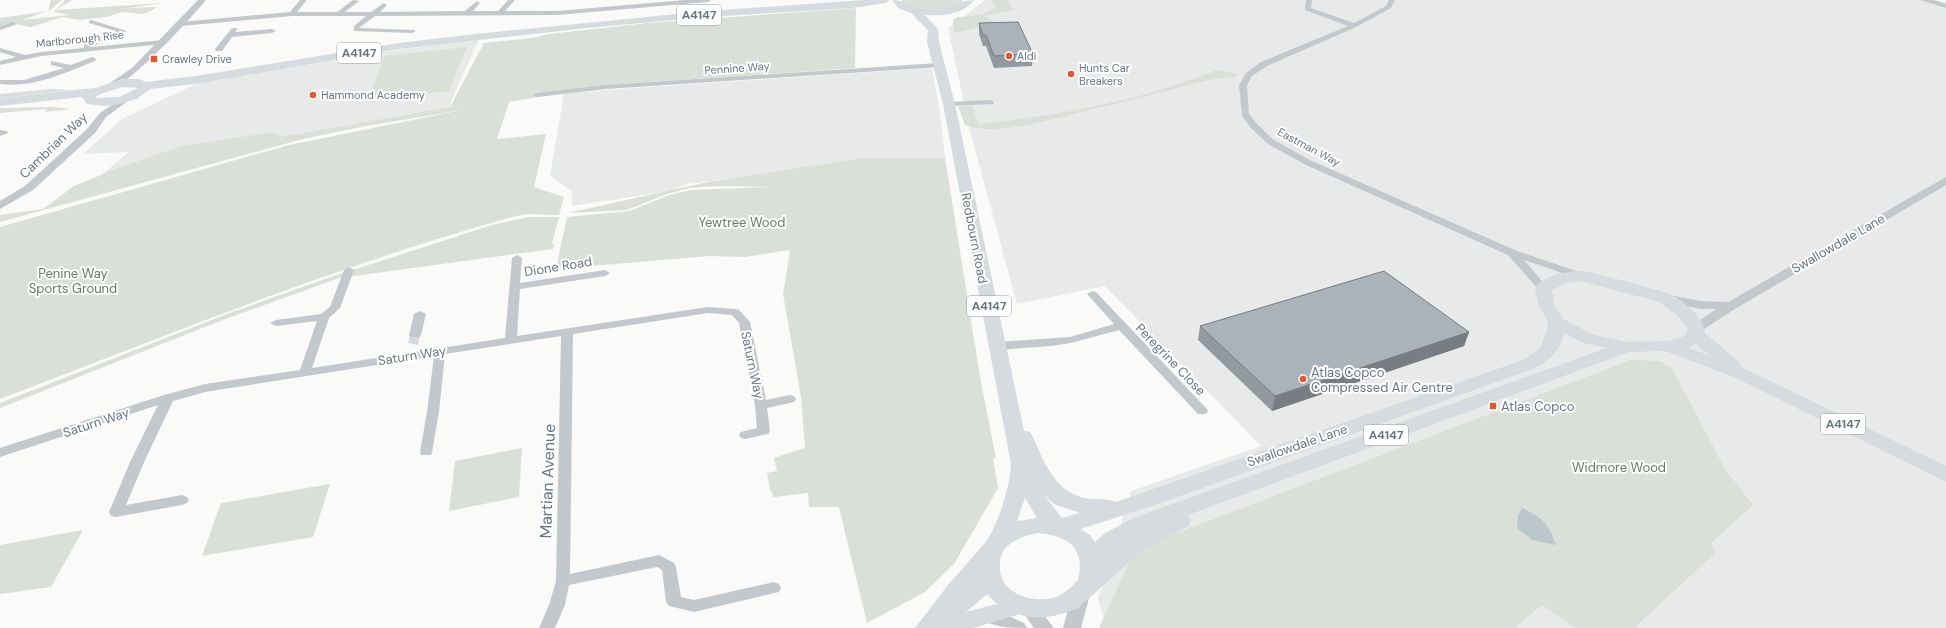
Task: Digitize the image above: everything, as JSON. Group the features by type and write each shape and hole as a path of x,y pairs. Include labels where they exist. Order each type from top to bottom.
{"main road":[{"name":"A4147","path":"134,91 399,46 548,29 707,14 852,5 885,0"},
{"path":"897,0 898,4 910,10 933,29 964,6 969,0"},
{"name":"A4147","path":"852,5 910,10"},
{"path":"910,10 937,12 958,9"},
{"name":"Redbourn Road","path":"933,29 933,42 949,104 1018,448 1021,472 1045,514 1058,526"},
{"path":"96,98 113,85 134,91"},
{"path":"0,102 47,98 96,98 134,91"},
{"path":"1581,276 1665,298 1684,313 1696,332 1686,342 1667,346 1627,347 1589,339 1557,322 1546,304 1543,288 1551,282 1568,277 1581,276"},
{"name":"Swallowdale Lane","path":"1058,526 1150,498 1529,364 1543,357 1554,342 1557,322"},
{"name":"A4147","path":"1696,332 1740,373"},
{"name":"A4147","path":"1667,346 1740,373 1946,475"},
{"name":"Swallowdale Lane","path":"1091,557 1113,538 1132,528 1627,347"},
{"name":"Swallowdale Lane","path":"1007,396 1030,453 1045,484 1056,496 1075,504 1103,507 1118,506 1150,498"},
{"name":"Redbourn Road","path":"996,544 1010,511 1021,472"},
{"name":"Swallowdale Lane","path":"1086,586 1140,541 1175,522 1270,478"},
{"path":"926,628 946,601 996,544 1024,527 1045,524 1058,526 1078,536 1086,546 1091,557 1093,570 1086,586 1070,601 1060,606 1048,608 1025,607 988,614 952,628"},
{"path":"996,544 987,566 991,579 999,593 1025,607"},
{"path":"933,628 991,579"}],"street":[{"path":"113,85 135,70 181,24 202,0"},
{"path":"292,14 304,0"},
{"path":"499,14 512,0"},
{"path":"181,24 292,14 557,13 670,1 708,0"},
{"path":"1309,0 1308,9 1354,26"},
{"name":"Eastman Way","path":"1392,0 1390,7 1354,26 1264,64 1249,75 1243,85 1245,114 1255,127 1271,142 1309,163 1513,253 1581,276"},
{"path":"1924,0 1946,6"},
{"path":"338,14 356,1"},
{"path":"466,14 477,3"},
{"path":"384,5 356,27 356,30 412,31"},
{"path":"219,49 241,18"},
{"path":"76,50 123,31 91,22"},
{"path":"0,28 14,24"},
{"path":"230,35 272,32"},
{"name":"Marlborough Rise","path":"0,63 24,57 76,50 163,42"},
{"path":"0,50 24,57"},
{"path":"0,82 7,84 35,82 92,59"},
{"path":"54,63 69,67"},
{"name":"Pennine Way","path":"537,95 606,88 938,65"},
{"path":"134,91 135,70"},
{"name":"Cambrian Way","path":"0,206 29,188 57,164 91,131 103,115 134,91"},
{"name":"Cambrian Way","path":"96,98 103,115"},
{"path":"949,104 990,102"},
{"name":"Swallowdale Lane","path":"1696,332 1730,306 1946,180"},
{"name":"Eastman Way","path":"1513,253 1543,288"},
{"name":"Dione Road","path":"511,339 517,258"},
{"path":"305,372 324,317 335,308 349,270"},
{"name":"Dione Road","path":"515,287 605,273"},
{"name":"Peregrine Close","path":"1092,294 1202,411"},
{"path":"1665,298 1700,305 1730,306"},
{"name":"Saturn Way","path":"0,453 168,398 205,388 305,372 413,345 440,351 708,310 735,312 744,322 761,405 764,431 745,435"},
{"path":"413,345 420,314"},
{"path":"276,323 324,317"},
{"name":"Peregrine Close","path":"997,346 1051,343 1072,340 1121,326"},
{"name":"Martian Avenue","path":"547,628 557,605 563,581 567,331"},
{"path":"426,452 433,412 440,351"},
{"path":"168,398 138,460 116,512 182,500"},
{"name":"Saturn Way","path":"761,405 790,399"},
{"path":"563,581 659,561 670,567 674,602 694,606 774,588"},
{"path":"1072,628 1086,586"},
{"path":"1025,607 1045,628"},
{"path":"988,614 1018,628"}],"shaded area":[{"path":"985,0 1935,0 1946,2 1946,628 1106,628 1098,599 1131,491 1261,446 1105,286 1017,304 970,131 948,28"},
{"name":"Hammond Academy","path":"479,39 448,108 299,134 283,136 273,132 181,146 100,176 129,152 83,154 122,119 198,83 404,49"},
{"path":"932,68 939,106 945,158 918,162 758,175 688,184 669,191 572,206 572,191 550,176 564,94"},
{"path":"1522,508 1540,518 1544,522 1556,545 1532,540 1517,528 1518,516"}],"green space":[{"path":"51,0 62,0 50,10 48,11"},
{"path":"65,0 72,0 56,10 164,3 128,8 157,7 147,13 142,14 123,12 106,17 78,20 63,17 31,27 10,23 0,26 0,18 47,11 22,20 69,15 54,12"},
{"path":"902,0 963,0 945,8 925,10 902,3"},
{"path":"991,0 1008,0 1014,10 985,16 996,23 956,33 953,29 953,20 958,17 982,15 996,7"},
{"name":"Penine Way Sports Ground","path":"856,8 855,68 607,85 509,102 497,139 546,134 534,187 564,197 559,215 527,214 512,217 382,257 254,302 0,399 0,227 289,145 462,110 366,126 303,139 0,222 0,215 43,209 74,186 118,168 181,146 273,132 283,136 299,134 450,107 484,43 648,23"},
{"path":"467,47 449,91 368,100 385,56"},
{"path":"1216,70 1238,74 1234,78 1219,78 1204,81 1023,126 992,129 977,128 965,125 958,106 972,106 980,124 1041,116 1131,98 1189,81"},
{"path":"51,89 72,90 0,98 0,94"},
{"path":"53,107 71,109 45,112 47,109 0,113 0,108"},
{"name":"Yewtree Wood","path":"863,158 945,158 981,382 996,458 993,458 998,488 954,564 925,592 867,623 839,507 809,507 808,493 774,497 770,489 767,473 777,471 774,458 805,448 801,397 783,294 790,250 745,257 710,256 556,269 567,217 630,211 669,195 691,190 772,187 718,186 690,188 667,194 627,210 568,213 708,182"},
{"path":"528,217 559,217 552,243 554,244 553,249 339,278 220,321 0,408 0,403 227,314 325,279 492,225"},
{"name":"Widmore Wood","path":"1631,360 1660,361 1672,368 1725,469 1753,505 1711,543 1715,553 1634,628 1576,628 1542,605 1514,628 1099,628 1135,549"},
{"path":"522,448 519,497 449,511 455,461"},
{"path":"330,484 313,537 202,556 221,503"},
{"path":"83,530 51,587 0,594 0,545"}],"building":[{"path":"1018,22 1033,54 994,56 986,35 983,35 979,23"},
{"name":"Atlas Copco Compressed Air Centre","path":"1384,271 1469,332 1275,396 1200,326"}],"tunnel":[{"path":"413,344 415,335"}],"place":[{"name":"Aldi","path":"1009,56"},
{"name":"Crawley Drive","path":"154,59"},
{"name":"Hunts Car Breakers","path":"1071,74"},
{"name":"Hammond Academy","path":"313,95"},
{"name":"Atlas Copco Compressed Air Centre","path":"1303,379"},
{"name":"Atlas Copco","path":"1493,406"}]}
